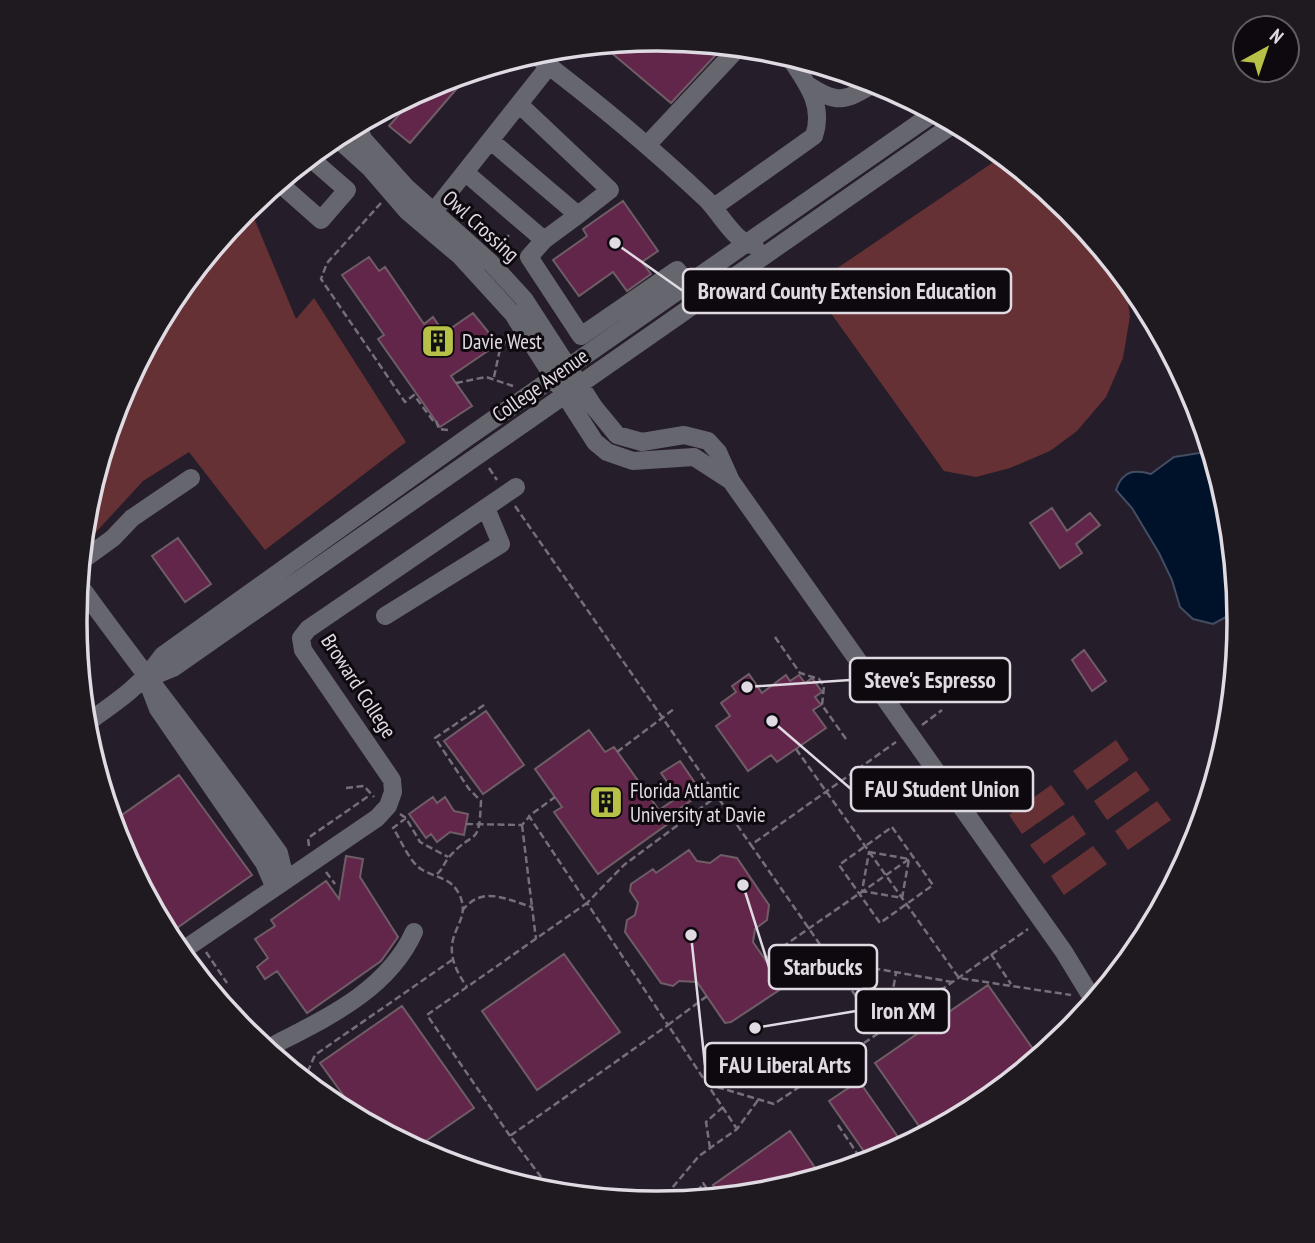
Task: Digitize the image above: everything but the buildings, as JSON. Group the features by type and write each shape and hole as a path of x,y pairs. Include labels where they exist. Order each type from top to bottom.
{"street":[{"path":"648,144 731,56"},
{"path":"544,62 648,144 714,207 744,244 772,245 790,240"},
{"path":"428,219 549,66"},
{"path":"714,207 814,136 818,112 796,68"},
{"path":"806,84 827,97 846,100 864,90"},
{"path":"520,105 610,190 544,240 529,257 581,336 677,270 688,284"},
{"name":"College Avenue","path":"95,716 146,678 163,655 926,118"},
{"name":"College Avenue","path":"146,678 173,668 947,129"},
{"name":"Owl Crossing","path":"361,134 428,219"},
{"name":"Owl Crossing","path":"351,140 428,219 507,280 562,372"},
{"path":"491,141 578,215"},
{"path":"285,189 321,220 347,190 317,164"},
{"path":"466,173 544,240"},
{"path":"562,372 581,385 617,435 642,442 684,435 708,441 718,452 731,481 1064,952 1090,994"},
{"path":"562,372 565,396 581,425 607,452 633,461 694,457 731,481"},
{"path":"91,554 113,538 132,518 191,478"},
{"name":"Broward College","path":"188,946 377,818 388,806 393,792 388,773 303,650 302,638 308,629 511,491"},
{"path":"385,616 501,544 485,508"},
{"path":"88,597 146,678 179,714 279,853 280,882"},
{"path":"276,1044 373,988 405,953 414,932"}],"path":[{"path":"386,198 327,263 321,279 405,402 414,395 439,429 460,431"},
{"path":"494,378 500,349 512,332"},
{"path":"456,383 470,378 494,378 519,390"},
{"path":"488,466 511,491 880,1031"},
{"path":"775,637 800,673 819,679 824,686 822,705 846,739"},
{"path":"437,874 445,867 448,857 476,837 480,826 481,801 469,789 435,738 487,703"},
{"path":"617,752 674,709"},
{"path":"751,845 942,710"},
{"path":"796,749 959,978 1070,994 1075,1000"},
{"path":"308,838 370,795"},
{"path":"544,1180 426,1015 587,903 624,865 718,796"},
{"path":"536,939 522,825 529,816 555,797"},
{"path":"529,816 737,1129"},
{"path":"448,857 420,842 406,818 393,828 417,865 454,886 462,903 462,911"},
{"path":"466,824 522,825"},
{"path":"892,828 911,858 933,885 880,923 839,865 892,828"},
{"path":"869,852 911,858"},
{"path":"860,892 869,852"},
{"path":"765,958 911,858"},
{"path":"902,898 911,858"},
{"path":"860,892 902,898"},
{"path":"467,987 453,968 451,938 462,911 470,900 480,895 496,895 532,907"},
{"path":"707,1084 774,1104 895,1023 914,999 959,978 1032,926"},
{"path":"991,954 1011,984"},
{"path":"307,1072 315,1055 452,960"},
{"path":"832,961 952,982"},
{"path":"886,1028 895,972"},
{"path":"510,1136 707,996"},
{"path":"914,999 931,1025"},
{"path":"676,1192 672,1188 699,1156 737,1129 758,1100"},
{"path":"710,1148 706,1122 723,1107"},
{"path":"838,1125 859,1155"}],"shaded area":[{"path":"995,161 1034,192 1061,218 1087,245 1127,297 1130,316 1123,358 1106,397 1077,431 1050,451 1010,468 976,477 944,471 825,305 833,271"},
{"path":"254,218 296,319 314,298 406,442 265,550 189,452 143,481 94,534 106,474 117,438 146,369 183,304 228,245"},
{"path":"1116,740 1129,760 1087,790 1073,771"},
{"path":"1136,771 1150,790 1107,820 1094,801"},
{"path":"1051,785 1065,804 1022,834 1009,815"},
{"path":"1157,801 1171,820 1128,850 1115,831"},
{"path":"1073,815 1086,834 1044,864 1030,845"},
{"path":"1093,846 1107,864 1064,895 1051,876"}],"water":[{"path":"1202,453 1209,474 1227,584 1228,616 1213,624 1193,619 1180,607 1172,580 1159,553 1132,508 1116,490 1125,475 1134,472 1151,474 1174,457"}],"place":[{"name":"Broward County Extension Education","path":"615,243"},
{"name":"Davie West","path":"438,341"},
{"name":"Steve's Espresso","path":"747,687"},
{"name":"FAU Student Union","path":"772,721"},
{"name":"Florida Atlantic University at Davie","path":"606,802"},
{"name":"Starbucks","path":"743,885"},
{"name":"FAU Liberal Arts","path":"691,935"},
{"name":"Iron XM","path":"755,1028"}]}
